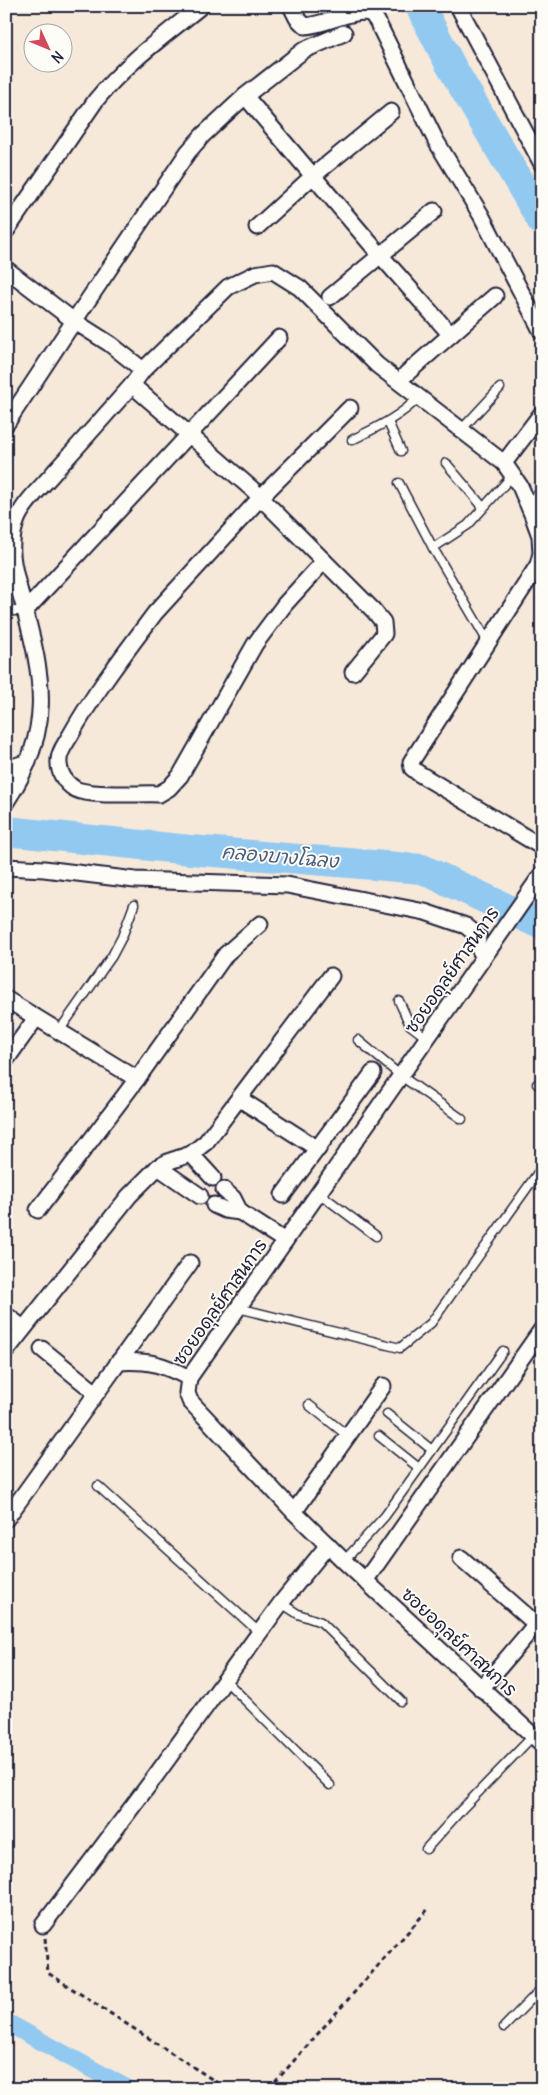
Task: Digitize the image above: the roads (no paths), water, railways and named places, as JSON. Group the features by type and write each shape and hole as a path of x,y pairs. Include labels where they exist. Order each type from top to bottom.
{"street":[{"path":"6,231 96,100 129,64 201,6"},
{"path":"291,6 296,18 305,26 316,26 362,12 371,13 377,21 440,148 481,215 542,332"},
{"path":"458,6 542,164"},
{"path":"6,424 188,152 203,135 245,96 304,50 344,34"},
{"path":"245,96 451,335"},
{"path":"257,227 313,176 390,112"},
{"path":"330,297 382,256 434,211"},
{"path":"6,268 74,321 110,344 143,370"},
{"path":"6,802 18,785 28,762 39,727 41,709 40,676 25,611 10,573 12,535 18,517 33,496 132,385 143,370 228,287 255,274 273,271 300,288 377,364 508,470 528,504 540,536 540,565 411,762 412,768 542,847"},
{"path":"406,374 494,296"},
{"path":"25,611 279,338"},
{"path":"132,385 261,497 383,622 384,634 353,672"},
{"path":"324,561 285,604 255,644 180,776 169,788 159,794 90,792 78,790 69,785 62,775 58,760 85,709 155,613 261,497 350,408"},
{"path":"508,470 542,414"},
{"path":"6,769 28,762"},
{"path":"6,867 44,869 134,880 286,885 425,912 466,926 478,936 477,945 486,955"},
{"name":"ซอยอดุลย์ศาสนการ","path":"537,1740 365,1581 294,1512 190,1401 187,1393 189,1378 542,874"},
{"path":"38,1210 137,1079 226,954 260,924"},
{"path":"6,1352 23,1328 129,1196 158,1167 191,1154 206,1142 331,976"},
{"path":"6,999 137,1079"},
{"path":"6,1060 36,1018"},
{"path":"283,1195 373,1073"},
{"path":"240,1099 318,1149"},
{"path":"191,1154 213,1178"},
{"path":"158,1167 200,1196"},
{"path":"224,1190 233,1198 240,1212"},
{"path":"214,1205 225,1210 240,1212 285,1241"},
{"path":"6,1519 190,1263"},
{"path":"6,1315 23,1328"},
{"path":"365,1581 542,1329"},
{"path":"42,1349 96,1394"},
{"path":"118,1362 138,1361 156,1363 189,1378"},
{"path":"294,1512 383,1386"},
{"path":"43,1925 226,1681 281,1603 328,1545"},
{"path":"461,1558 539,1621 481,1688"}],"lane":[{"path":"460,430 500,388"},
{"path":"352,440 388,422 411,406 418,398"},
{"path":"388,422 401,452"},
{"path":"446,463 483,508"},
{"path":"433,548 468,524 483,508 508,470"},
{"path":"399,483 433,548 488,642"},
{"path":"528,504 542,491"},
{"path":"6,611 25,611"},
{"path":"59,1031 112,956 122,937 134,905"},
{"path":"399,1001 410,1025 428,1038"},
{"path":"358,1040 401,1076 462,1119"},
{"path":"238,1308 400,1348 431,1323 542,1167"},
{"path":"319,1192 376,1236"},
{"path":"344,1561 377,1525 503,1351"},
{"path":"309,1405 348,1436"},
{"path":"387,1414 432,1450"},
{"path":"379,1436 419,1468"},
{"path":"98,1486 260,1633"},
{"path":"281,1603 298,1614 321,1622 401,1701"},
{"path":"226,1681 330,1785"},
{"path":"426,1849 462,1808 537,1740"},
{"path":"504,2027 542,1988"}],"waterway":[{"path":"420,6 451,66 542,221"},
{"name":"คลองบางโฉลง","path":"6,831 190,850 422,869 542,925"},
{"path":"6,2022 128,2089"}]}
